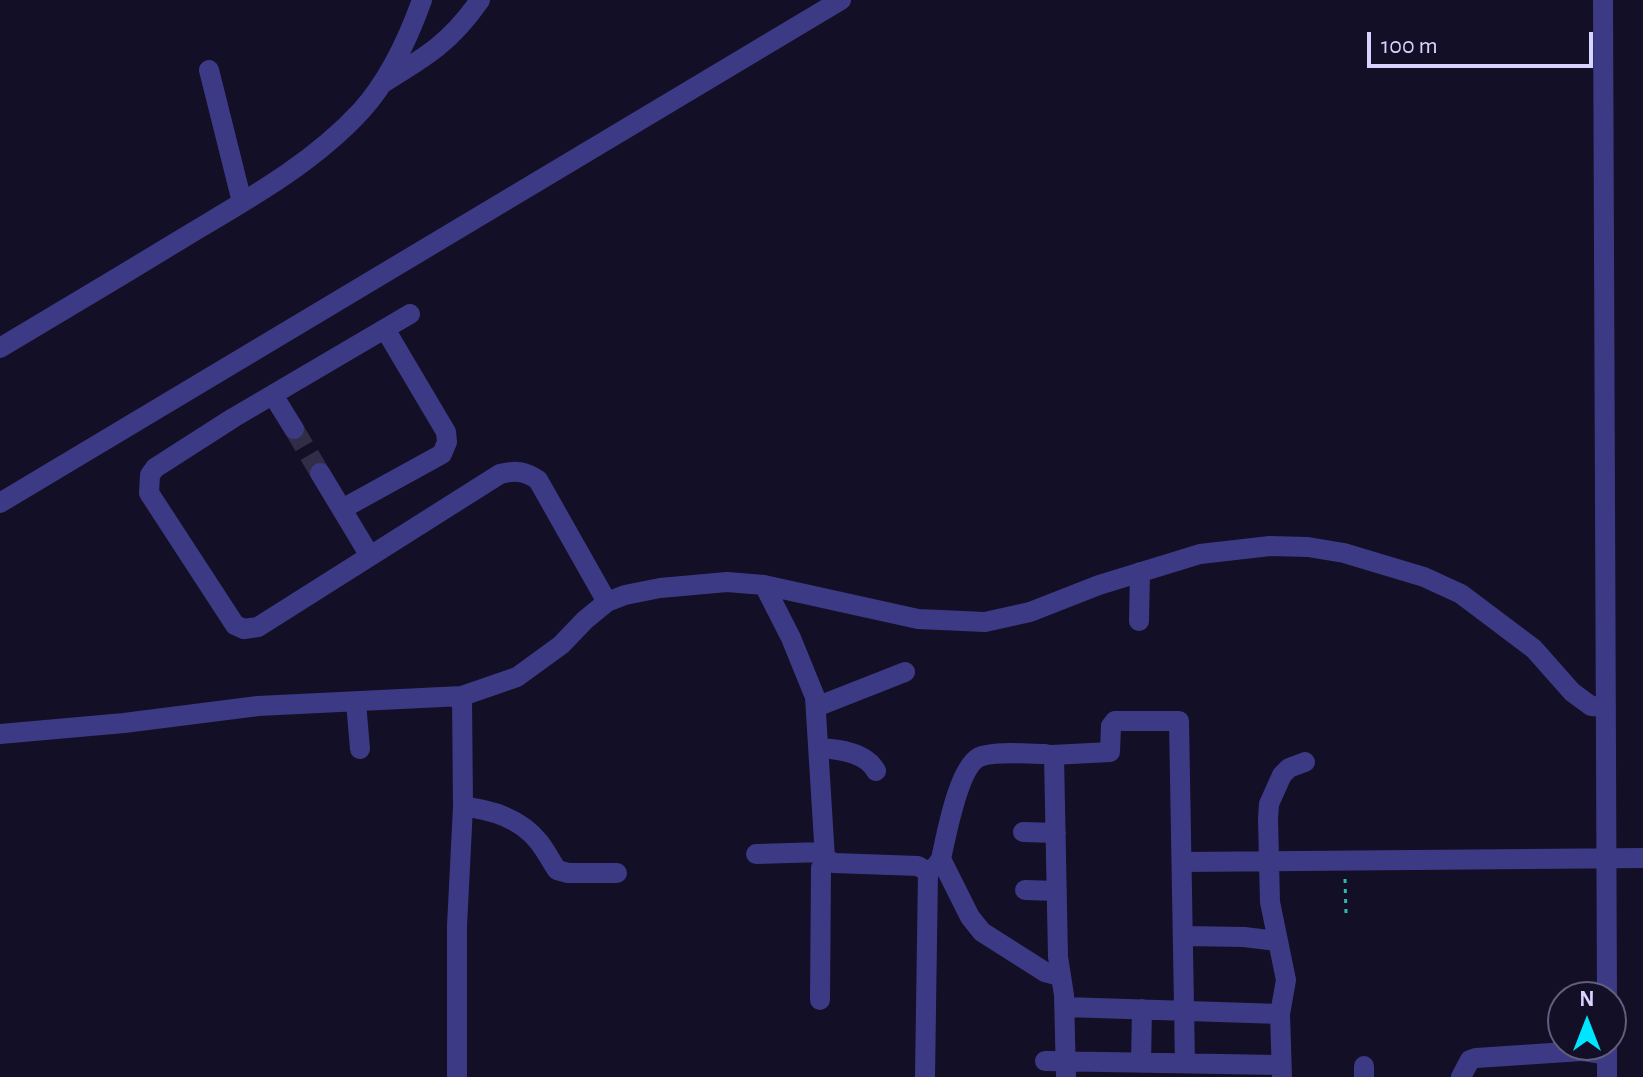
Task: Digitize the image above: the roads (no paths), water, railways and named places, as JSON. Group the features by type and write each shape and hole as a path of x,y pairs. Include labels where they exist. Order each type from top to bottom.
{"street":[{"path":"0,348 290,172 329,142 362,111 383,83 411,30 422,0"},
{"path":"383,83 425,58 460,29 480,0"},
{"path":"0,503 841,0"},
{"path":"1603,0 1607,981"},
{"path":"209,70 242,202"},
{"path":"410,314 155,468 148,482 149,493 235,625 244,629 258,627 500,474 513,471 528,473 538,480 607,602"},
{"path":"342,509 442,454 447,442 446,432 385,329"},
{"path":"273,395 294,429"},
{"path":"320,473 370,556"},
{"path":"0,734 124,723 258,706 462,696 517,677 561,645 607,602 625,595 697,583 764,585 918,619 985,622 1030,612 1200,554 1270,546 1308,547 1344,553 1424,577 1461,594 1534,649 1581,699 1591,706 1606,707"},
{"path":"1139,621 1140,572"},
{"path":"764,585 812,687 816,707 825,856 821,868 820,1000"},
{"path":"816,707 905,672"},
{"path":"457,1077 457,926 463,807 462,696"},
{"path":"356,702 360,749"},
{"path":"925,1077 934,866 957,794 973,761 983,755 1110,752 1111,726 1115,721 1179,721 1185,1063"},
{"path":"819,748 847,751 872,764 876,771"},
{"path":"1052,755 1066,1069"},
{"path":"1045,1061 1066,1069 1185,1063 1280,1071 1280,1014 1286,980 1270,902 1268,819 1274,790 1289,768 1305,762"},
{"path":"463,807 501,815 524,828 538,841 557,870 568,873 617,873"},
{"path":"1023,832 1056,833"},
{"path":"756,854 825,856 834,863 934,866"},
{"path":"1183,862 1643,858"},
{"path":"934,866 982,932 1045,972 1060,976"},
{"path":"1025,890 1057,891"},
{"path":"1184,936 1277,941"},
{"path":"1065,1007 1280,1014"},
{"path":"1141,1063 1142,1009"},
{"path":"1461,1077 1470,1060 1476,1058 1547,1053"}],"tunnel":[{"path":"294,429 320,473"}]}
